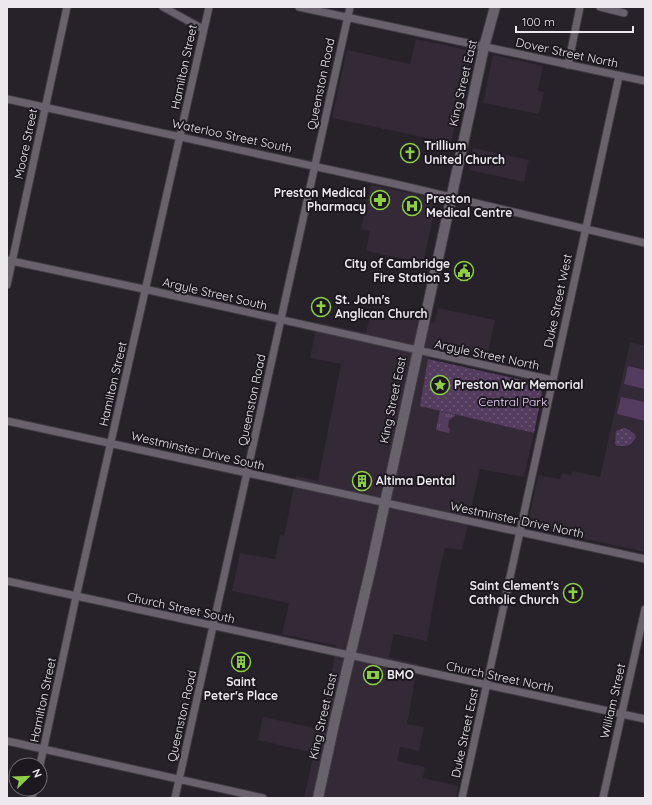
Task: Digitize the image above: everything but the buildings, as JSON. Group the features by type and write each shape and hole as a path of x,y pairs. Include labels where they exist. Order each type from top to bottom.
{"main road":[{"name":"King Street East","path":"318,798 371,567 484,47 495,7"}],"street":[{"name":"Moore Street","path":"7,285 9,261 67,7"},
{"path":"163,7 203,29"},
{"name":"Hamilton Street","path":"42,757 76,597 209,7"},
{"name":"Dover Street North","path":"299,7 645,81"},
{"name":"Queenston Road","path":"175,798 350,7"},
{"path":"568,64 580,7"},
{"path":"600,7 624,13"},
{"name":"Duke Street West","path":"519,532 619,76"},
{"name":"Waterloo Street South","path":"7,99 315,166 645,243"},
{"name":"Argyle Street South","path":"9,261 417,350"},
{"name":"Argyle Street North","path":"417,350 552,380"},
{"name":"Westminster Drive South","path":"7,421 111,442 384,502"},
{"name":"Westminster Drive North","path":"384,502 645,559"},
{"name":"Duke Street East","path":"462,798 519,532"},
{"name":"Church Street South","path":"7,581 350,656"},
{"name":"William Street","path":"603,798 645,609"},
{"name":"Church Street North","path":"350,656 645,719"},
{"path":"7,741 263,798"}],"shaded area":[{"path":"416,39 472,51 451,143 332,118 347,50 410,64"},
{"path":"493,55 543,66 538,91 544,92 539,114 483,103"},
{"path":"473,148 529,160 524,182 469,170"},
{"path":"371,185 437,199 423,263 366,251 370,231 361,229"},
{"path":"438,308 495,320 487,358 431,348 420,405 534,433 524,477 480,469 462,550 445,548 438,577 427,641 394,634 389,657 418,664 407,724 424,727 419,751 400,747 397,761 425,767 423,778 458,786 456,798 304,798 314,753 258,740 262,720 263,717 319,729 337,646 282,634 289,603 232,591 240,553 275,559 280,535 284,536 296,476 318,481 341,364 310,358 317,322 366,333 371,310 434,323"},
{"path":"630,342 645,346 645,552 530,527 528,524 538,475 560,479 562,473 571,475 572,471 600,477"}],"green space":[{"name":"Central Park","path":"428,359 536,383 541,389 542,393 534,433 420,406"},
{"path":"628,366 645,370 645,389 624,384"},
{"path":"621,397 645,402 645,421 617,414"},
{"path":"440,411 455,415 449,420 449,433 436,430"},
{"path":"624,428 631,431 636,437 632,443 628,445 617,446 615,444 616,431"}],"place":[{"name":"Trillium United Church","path":"410,153"},
{"name":"Preston Medical Pharmacy","path":"380,200"},
{"name":"Preston Medical Centre","path":"412,206"},
{"name":"City of Cambridge Fire Station 3","path":"464,271"},
{"name":"St. John's Anglican Church","path":"321,307"},
{"name":"Preston War Memorial","path":"440,385"},
{"name":"Altima Dental","path":"362,481"},
{"name":"Saint Clement's Catholic Church","path":"573,593"},
{"name":"Saint Peter's Place","path":"241,662"},
{"name":"BMO","path":"373,675"}]}
